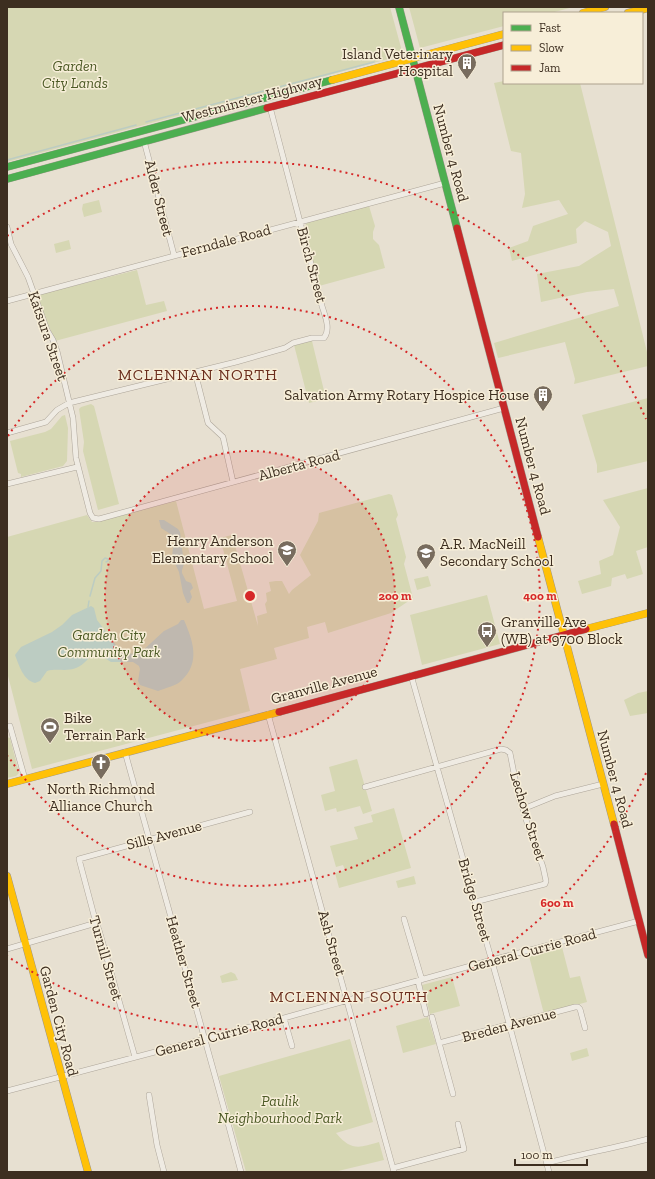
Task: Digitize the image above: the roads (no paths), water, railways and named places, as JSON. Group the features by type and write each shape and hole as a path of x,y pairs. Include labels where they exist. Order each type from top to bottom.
{"main road":[{"name":"Number 4 Road","path":"398,7 413,58 648,955"},
{"path":"587,12 605,7"},
{"path":"632,12 648,8"},
{"name":"Westminster Highway","path":"7,167 503,34"},
{"name":"Westminster Highway","path":"7,179 503,45"},
{"path":"142,131 144,141"},
{"name":"Granville Avenue","path":"8,784 411,675 648,613"},
{"name":"Garden City Road","path":"7,876 88,1172"}],"street":[{"name":"Birch Street","path":"195,372 285,348 293,343 312,338 324,338 327,334 328,328 270,107"},
{"name":"Alder Street","path":"144,141 174,255"},
{"name":"Ferndale Road","path":"7,301 445,183"},
{"name":"Katsura Street","path":"7,227 11,244 34,293 46,330 53,340 57,352 75,431 75,451 78,467 90,513 93,518"},
{"path":"7,433 46,422 57,410 69,403 195,372 208,423 223,438 233,482"},
{"name":"Alberta Road","path":"93,518 99,519 504,408"},
{"path":"7,484 78,467"},
{"name":"Bridge Street","path":"411,675 492,960 549,1172"},
{"name":"Ash Street","path":"268,714 394,1170"},
{"path":"10,726 25,779"},
{"name":"Lechow Street","path":"438,767 501,749 510,753 519,799 524,809 528,826 534,838 543,867 546,881 545,884 475,902"},
{"name":"Heather Street","path":"125,752 241,1172"},
{"path":"365,787 438,767"},
{"path":"524,809 555,796 603,784"},
{"name":"Sills Avenue","path":"79,858 250,812"},
{"name":"Turnill Street","path":"79,858 96,923 135,1057"},
{"path":"404,919 420,981 426,1014"},
{"name":"General Currie Road","path":"7,1091 62,1078 639,921"},
{"path":"7,949 96,923"},
{"name":"Breden Avenue","path":"440,1043 575,1007 578,1007 585,1028"},
{"path":"432,1017 453,1094"},
{"path":"284,1018 292,1046"},
{"path":"149,1095 156,1145 164,1172"},
{"path":"394,1170 464,1149 458,1124"},
{"path":"547,1163 648,1139"}],"waterway":[{"path":"146,122 374,62"},
{"path":"7,160 136,125"},
{"path":"90,596 95,578 101,571 102,561 105,558 108,559 106,562"},
{"path":"88,607 89,601"}],"place":[{"name":"Island Veterinary Hospital","path":"467,80"},
{"name":"Salvation Army Rotary Hospice House","path":"543,412"},
{"name":"Henry Anderson Elementary School","path":"287,567"},
{"name":"A.R. MacNeill Secondary School","path":"426,570"},
{"name":"Granville Ave (WB) at 9700 Block","path":"487,648"},
{"name":"Bike Terrain Park","path":"50,744"},
{"name":"North Richmond Alliance Church","path":"101,780"}],"district":[{"name":"MCLENNAN NORTH","path":"198,374"},
{"name":"MCLENNAN SOUTH","path":"349,996"}],"park label":[{"name":"Garden City Lands","path":"75,74"},
{"name":"Garden City Community Park","path":"109,644"},
{"name":"Paulik Neighbourhood Park","path":"280,1110"}]}
